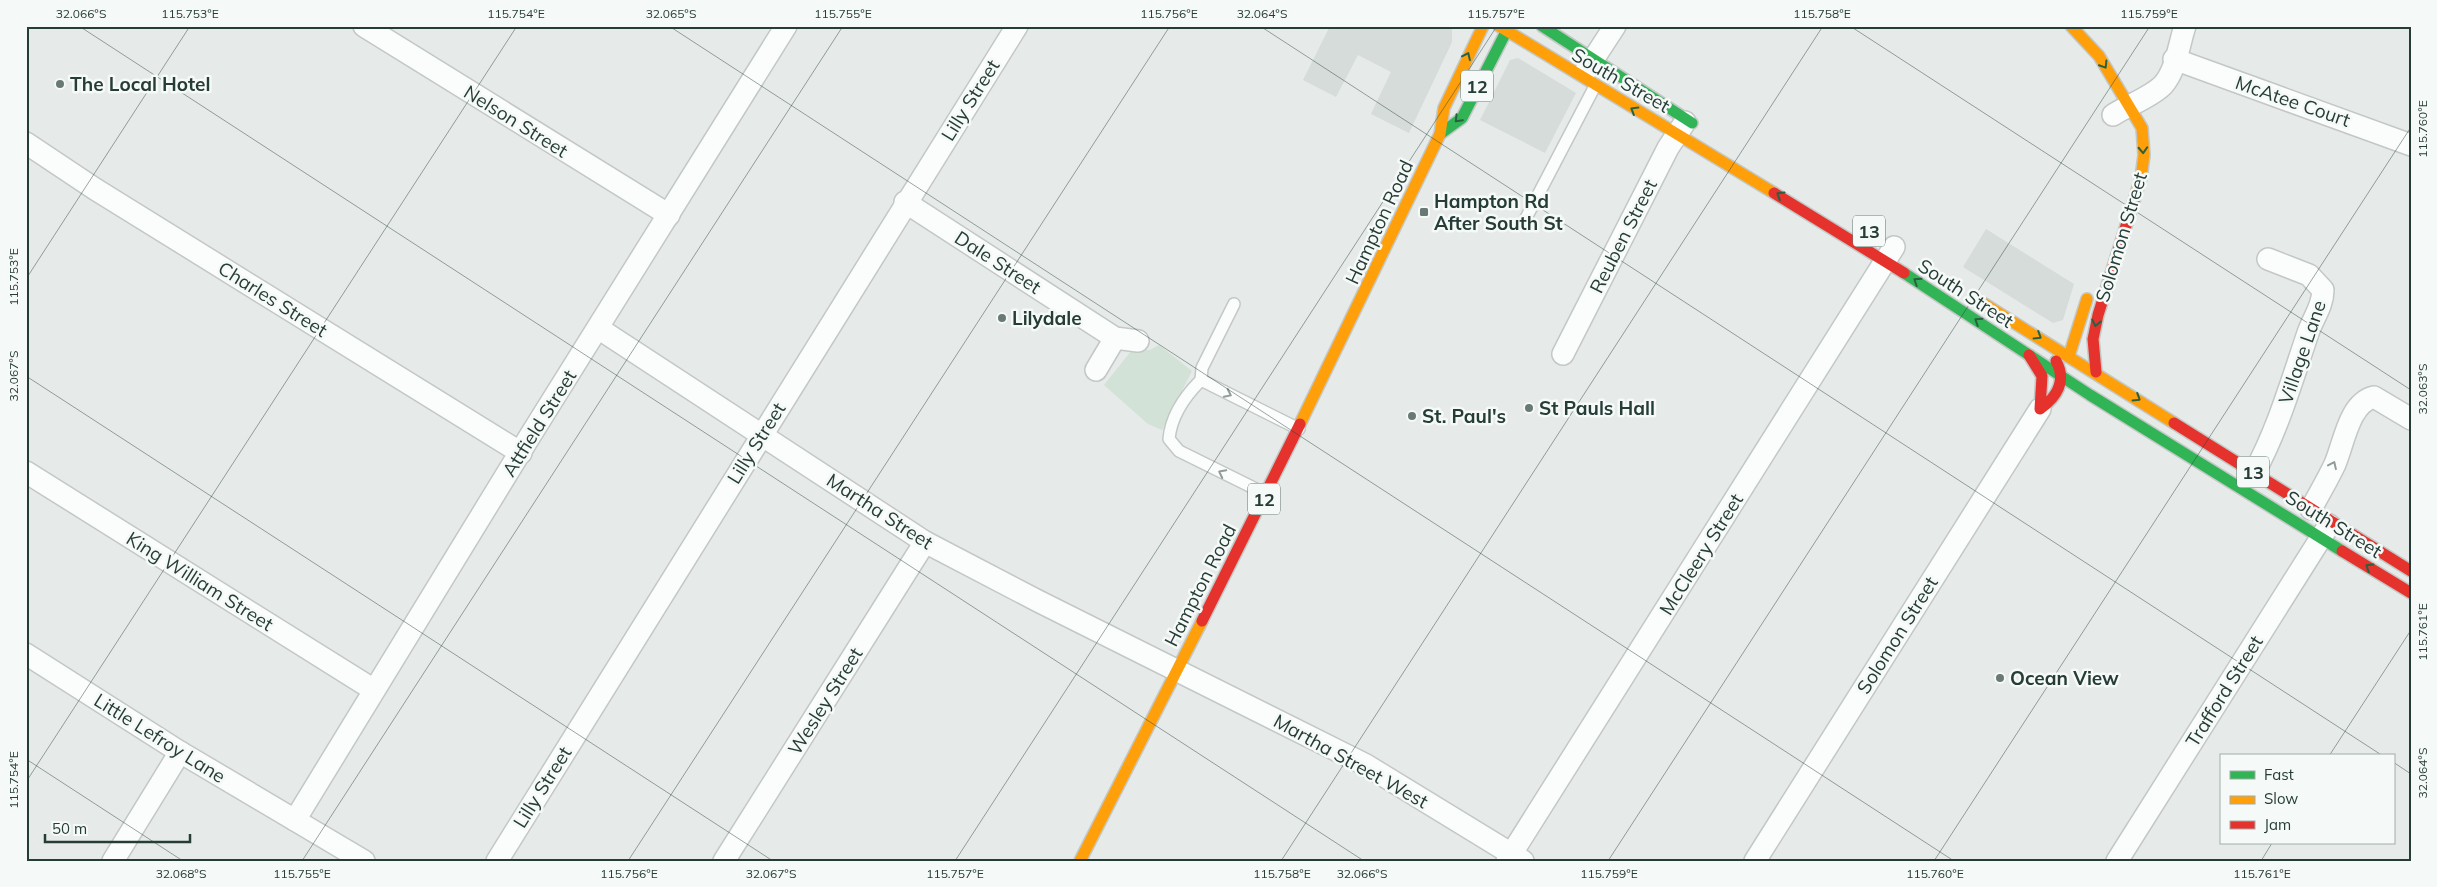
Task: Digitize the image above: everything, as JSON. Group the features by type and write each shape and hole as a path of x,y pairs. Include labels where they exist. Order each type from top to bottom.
{"main road":[{"name":"Hampton Road","path":"1080,861 1299,429 1440,134 1444,108 1483,26"},
{"name":"South Street","path":"1542,26 1593,59 1689,127 1892,250 2027,354 2059,371 2078,387 2232,482 2411,570"},
{"name":"Hampton Road","path":"1440,134 1462,118 1505,28"},
{"name":"South Street","path":"1505,28 1643,115 1689,127"},
{"path":"2072,28 2081,56"},
{"name":"Solomon Street","path":"2072,28 2098,56 2117,114 2142,128 2144,166 2098,315 2094,339 2096,372"},
{"name":"South Street","path":"2059,371 2052,357 1986,315 1966,292 2311,508 2326,528 2411,593"},
{"name":"Solomon Street","path":"2069,356 2089,292"},
{"path":"2027,354 2043,374 2046,398"},
{"path":"2046,398 2059,371 2069,356"},
{"path":"2069,356 2073,366 2082,377 2186,444 2232,482"},
{"path":"2046,398 2064,389 2078,387"}],"street":[{"name":"Nelson Street","path":"364,26 669,215"},
{"name":"Attfield Street","path":"294,820 786,26"},
{"name":"Lilly Street","path":"496,861 905,202 1017,26"},
{"path":"1588,82 1593,59 1615,26"},
{"path":"2117,114 2163,84 2185,26"},
{"name":"McAtee Court","path":"2174,59 2370,128 2411,145"},
{"name":"Reuben Street","path":"1563,354 1689,127"},
{"name":"Charles Street","path":"26,143 95,189 521,453"},
{"name":"Dale Street","path":"905,202 1115,338 1138,341"},
{"name":"McCleery Street","path":"1513,858 1892,250"},
{"name":"Village Lane","path":"2254,473 2269,445 2310,329 2323,298 2323,290 2309,275 2268,259"},
{"name":"Martha Street","path":"598,328 926,542 1038,601 1176,669"},
{"path":"1096,370 1115,338"},
{"path":"2311,508 2335,463 2357,409 2365,399 2374,397 2411,419"},
{"name":"Solomon Street","path":"1755,861 2046,398"},
{"name":"King William Street","path":"26,472 374,690"},
{"name":"Trafford Street","path":"2117,861 2326,528"},
{"name":"Wesley Street","path":"724,861 926,542"},
{"name":"Little Lefroy Lane","path":"26,654 180,752 364,861"},
{"name":"Martha Street West","path":"1176,669 1366,764 1513,858"},
{"path":"112,861 180,752"}],"lane":[{"path":"1525,220 1588,82"},
{"path":"1234,304 1202,368 1201,380 1188,392 1170,426 1169,439 1179,451 1266,494"},
{"path":"1201,380 1299,429"}],"shaded area":[{"path":"1330,26 1452,26 1452,42 1409,133 1371,114 1391,72 1358,55 1336,97 1303,80"},
{"path":"1518,58 1576,93 1545,153 1480,120 1510,60"},
{"path":"1986,229 2074,284 2063,320 2053,323 1963,267"}],"green space":[{"path":"1159,345 1192,371 1162,430 1148,424 1104,385 1132,350 1150,350"}],"traffic: fast":[{"path":"1440,134 1462,118 1509,26"},
{"path":"1542,26 1692,123"},
{"path":"1904,273 2090,395 2342,551"}],"traffic: slow":[{"path":"1300,424 1440,134 1444,108 1483,26"},
{"path":"1499,26 1774,193"},
{"path":"2071,26 2099,56 2142,128 2144,155 2141,178 2136,194"},
{"path":"2069,356 2087,299"},
{"path":"1978,300 2174,423"},
{"path":"1080,861 1202,621"}],"traffic: jam":[{"path":"1774,193 1904,273"},
{"path":"2096,372 2093,339 2098,315 2136,194"},
{"path":"2029,355 2042,376 2040,409 2051,399 2058,388 2061,375 2056,361"},
{"path":"2174,423 2411,571"},
{"path":"1202,621 1300,424"},
{"path":"2342,551 2411,593"}],"place":[{"name":"The Local Hotel","path":"60,84"},
{"name":"Hampton Rd After South St","path":"1424,212"},
{"name":"Lilydale","path":"1002,318"},
{"name":"St Pauls Hall","path":"1529,408"},
{"name":"St. Paul's","path":"1412,416"},
{"name":"Ocean View","path":"2000,678"}]}
